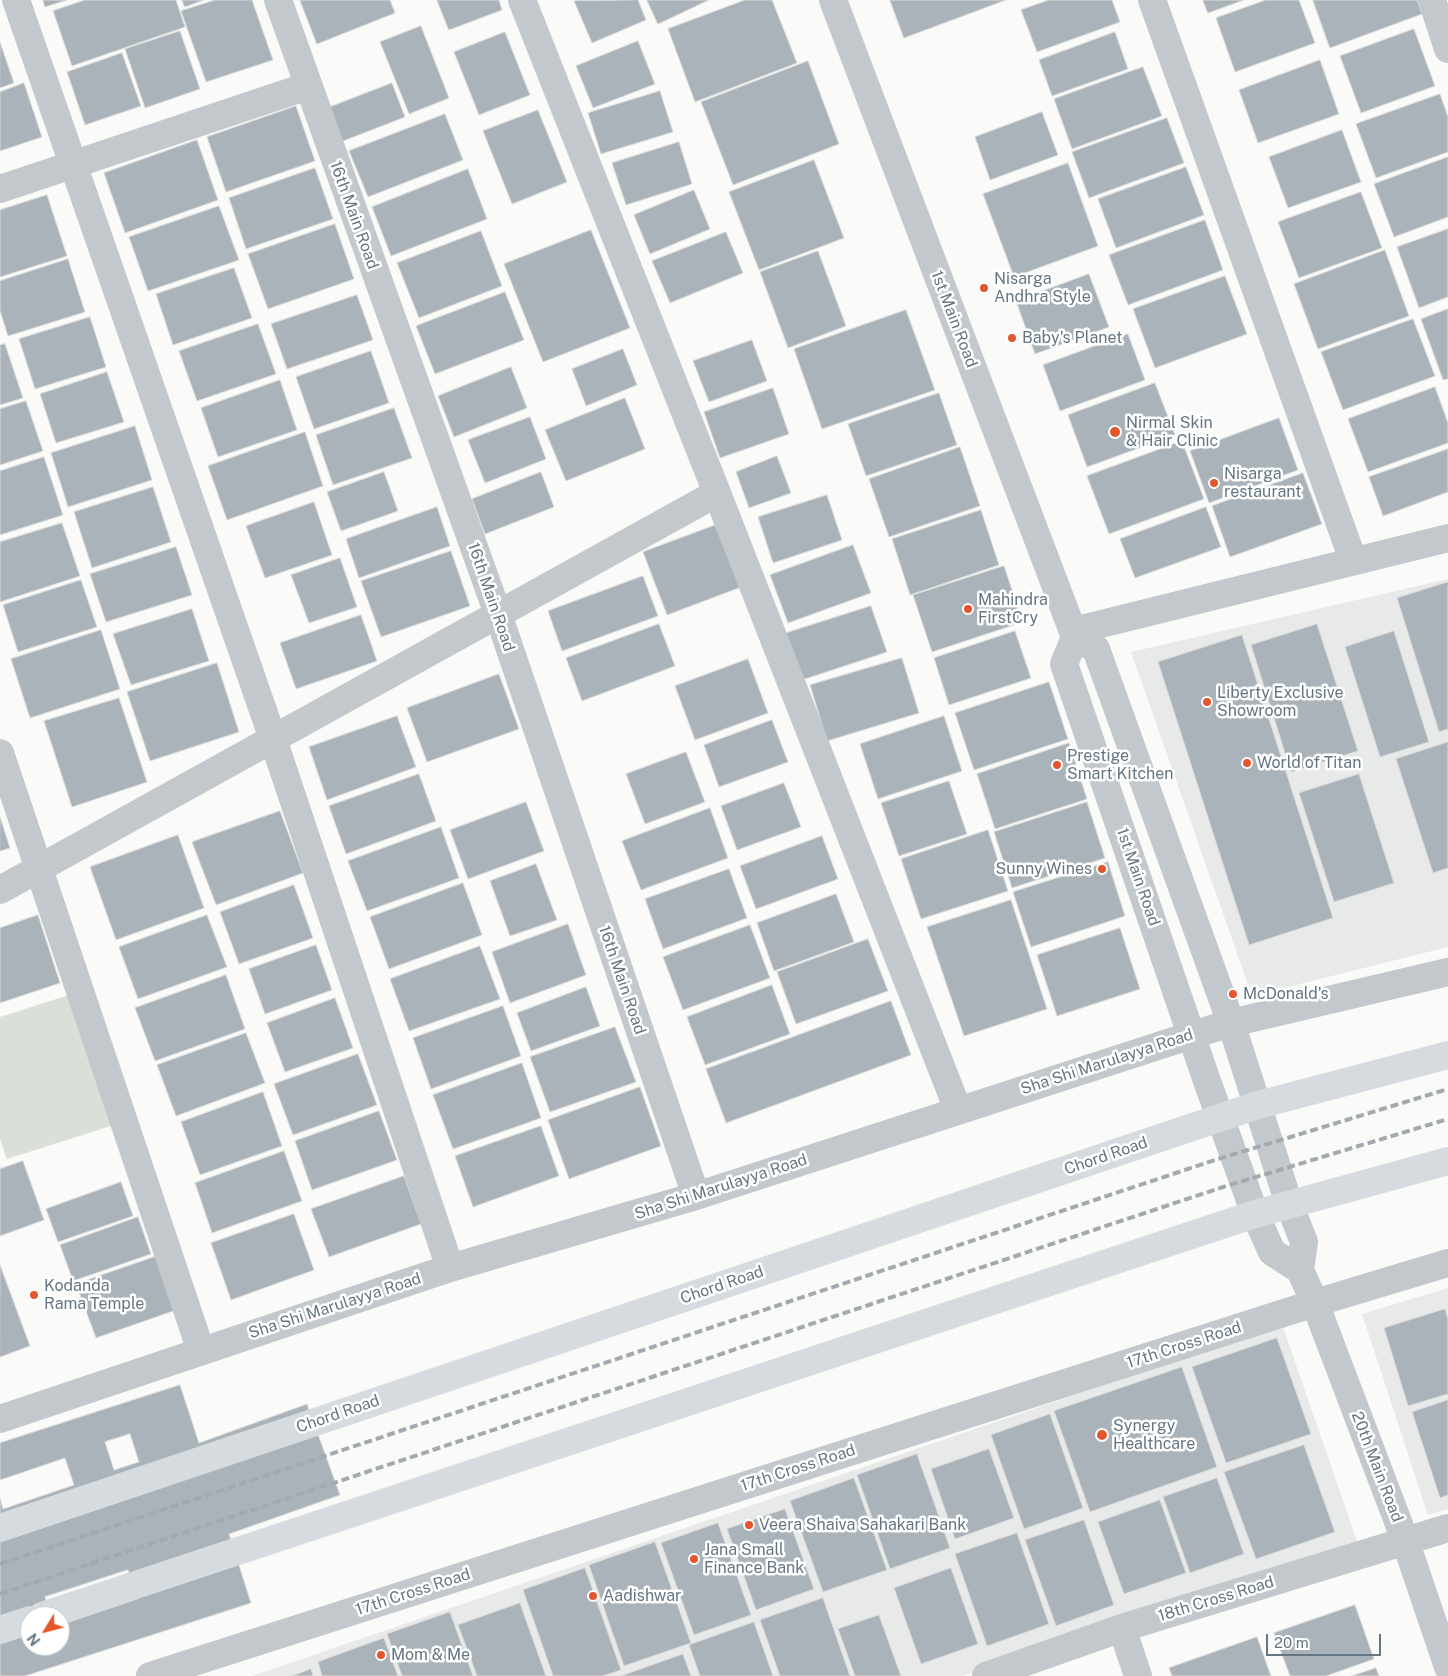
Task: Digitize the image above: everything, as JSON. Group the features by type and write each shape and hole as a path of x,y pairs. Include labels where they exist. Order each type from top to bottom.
{"main road":[{"name":"Chord Road","path":"0,1528 1221,1117 1258,1105 1448,1055"},
{"path":"70,1607 1255,1214 1448,1161"},
{"path":"0,1630 20,1623"}],"street":[{"path":"16,0 273,739 450,1268"},
{"name":"16th Main Road","path":"278,0 498,614 696,1196"},
{"path":"522,0 718,493 958,1110"},
{"name":"1st Main Road","path":"833,0 1074,634 1064,664 1221,1117"},
{"path":"1152,0 1353,560"},
{"path":"1432,0 1448,49"},
{"path":"0,189 308,86"},
{"path":"0,890 718,493"},
{"path":"1074,634 1353,560 1448,538"},
{"path":"1074,634 1096,649 1231,1023 1289,1204 1304,1242 1300,1270 1272,1252 1255,1214 1221,1117"},
{"path":"0,753 202,1351"},
{"name":"Sha Shi Marulayya Road","path":"0,1419 450,1268 696,1196 1192,1035 1231,1023 1448,972"},
{"name":"17th Cross Road","path":"150,1676 1316,1303 1448,1263"},
{"name":"20th Main Road","path":"1300,1270 1316,1303 1405,1540 1448,1667"},
{"name":"18th Cross Road","path":"986,1676 1122,1628 1448,1528"},
{"path":"1122,1628 1138,1676"}],"shaded area":[{"path":"1448,579 1448,947 1252,996 1131,652"},
{"path":"69,995 111,1126 7,1159 0,1139 0,1017"},
{"path":"1448,1288 1448,1509 1428,1515 1362,1314"},
{"path":"1282,1324 1357,1541 963,1676 252,1676"}],"building":[{"path":"43,0 67,0 45,7"},
{"path":"85,0 176,0 185,27 72,66 53,11"},
{"path":"182,0 204,0 185,7"},
{"path":"215,0 252,0 273,60 206,82 181,11"},
{"path":"300,0 390,0 395,13 317,44"},
{"path":"437,0 499,0 502,10 449,30"},
{"path":"638,0 646,20 592,43 574,1"},
{"path":"647,0 709,0 658,24"},
{"path":"745,0 772,0 797,63 695,102 668,29"},
{"path":"890,0 1006,0 904,38"},
{"path":"1049,0 1112,0 1120,22 1037,52 1021,10"},
{"path":"1203,0 1244,0 1208,13"},
{"path":"1266,0 1299,0 1315,43 1235,72 1216,18"},
{"path":"1313,0 1417,0 1422,14 1330,48"},
{"path":"421,26 449,98 409,114 380,42"},
{"path":"1414,29 1435,86 1361,113 1340,56"},
{"path":"180,31 200,89 145,108 125,49"},
{"path":"505,32 530,95 479,115 454,52"},
{"path":"1115,32 1128,69 1052,96 1039,60"},
{"path":"638,41 655,84 593,108 576,66"},
{"path":"0,42 14,83 0,88"},
{"path":"122,53 141,106 85,125 67,72"},
{"path":"1320,60 1339,114 1258,143 1239,90"},
{"path":"808,61 839,144 733,185 701,102"},
{"path":"1143,67 1162,116 1072,149 1054,99"},
{"path":"24,83 42,137 0,151 0,92"},
{"path":"392,83 405,117 338,143 325,109"},
{"path":"660,91 673,132 601,154 588,113"},
{"path":"1440,94 1448,117 1448,152 1376,178 1356,124"},
{"path":"296,106 315,161 226,192 207,137"},
{"path":"538,110 567,182 512,204 483,131"},
{"path":"1042,112 1058,155 990,180 975,137"},
{"path":"445,114 463,160 368,197 349,151"},
{"path":"1167,118 1184,163 1089,198 1072,152"},
{"path":"1342,130 1361,182 1288,208 1269,157"},
{"path":"197,140 218,200 125,233 104,173"},
{"path":"679,142 692,184 626,205 612,163"},
{"path":"1448,157 1448,217 1394,237 1374,184"},
{"path":"814,160 844,238 759,270 729,192"},
{"path":"1068,163 1098,246 1014,277 983,194"},
{"path":"1186,167 1204,215 1116,248 1098,199"},
{"path":"315,168 333,219 246,249 229,198"},
{"path":"468,169 487,219 391,256 372,207"},
{"path":"694,190 710,229 650,254 634,215"},
{"path":"1361,192 1382,248 1299,278 1278,222"},
{"path":"47,195 67,256 0,277 0,210"},
{"path":"219,206 239,260 148,291 129,237"},
{"path":"1205,220 1223,270 1128,305 1109,255"},
{"path":"335,224 354,279 268,309 248,254"},
{"path":"1448,229 1448,297 1419,308 1397,247"},
{"path":"591,230 630,328 543,362 504,264"},
{"path":"481,231 502,286 419,318 397,263"},
{"path":"726,232 743,273 670,303 652,261"},
{"path":"1385,250 1409,316 1318,349 1294,284"},
{"path":"818,251 846,326 788,348 760,272"},
{"path":"68,259 85,312 8,336 0,311 0,281"},
{"path":"234,268 252,318 173,345 156,294"},
{"path":"1089,274 1109,327 1035,354 1016,301"},
{"path":"1225,276 1247,334 1155,368 1133,309"},
{"path":"505,292 524,340 435,374 416,326"},
{"path":"357,295 373,340 287,369 271,324"},
{"path":"1448,309 1448,379 1443,380 1421,319"},
{"path":"906,310 935,390 822,429 794,349"},
{"path":"90,317 106,367 35,389 19,339"},
{"path":"1413,319 1435,376 1343,410 1321,352"},
{"path":"258,324 276,374 197,401 179,351"},
{"path":"1128,334 1145,380 1060,411 1043,365"},
{"path":"752,340 767,381 709,402 693,361"},
{"path":"5,344 23,398 0,405 0,345"},
{"path":"623,349 637,385 586,406 572,369"},
{"path":"371,351 389,403 314,429 296,377"},
{"path":"511,367 527,408 454,437 438,396"},
{"path":"107,372 124,422 56,443 40,394"},
{"path":"280,380 297,430 218,457 201,408"},
{"path":"1155,383 1175,435 1087,467 1068,415"},
{"path":"1435,387 1448,423 1448,443 1368,472 1348,419"},
{"path":"773,388 789,434 720,458 704,412"},
{"path":"939,393 957,445 866,476 848,424"},
{"path":"625,398 645,449 566,481 545,430"},
{"path":"26,401 43,451 0,465 0,409"},
{"path":"394,408 412,458 333,485 316,435"},
{"path":"530,417 546,459 485,483 468,440"},
{"path":"1279,418 1298,470 1209,503 1190,451"},
{"path":"135,426 152,480 68,507 51,453"},
{"path":"305,432 323,486 227,520 208,466"},
{"path":"1182,441 1204,499 1109,534 1087,476"},
{"path":"960,447 980,506 889,537 869,479"},
{"path":"1448,449 1448,492 1383,516 1369,477"},
{"path":"777,456 791,493 749,508 736,472"},
{"path":"44,457 63,515 0,535 0,471"},
{"path":"384,472 398,511 341,531 327,492"},
{"path":"541,472 554,507 485,534 472,499"},
{"path":"1303,473 1322,524 1230,557 1212,506"},
{"path":"153,487 171,542 92,568 74,512"},
{"path":"827,495 842,540 773,563 758,517"},
{"path":"314,502 332,555 265,578 246,526"},
{"path":"437,507 450,546 359,578 346,539"},
{"path":"1206,507 1221,547 1135,578 1120,539"},
{"path":"981,510 999,565 910,595 892,539"},
{"path":"62,523 80,576 0,602 0,542"},
{"path":"721,523 744,586 667,615 643,552"},
{"path":"853,545 871,593 788,623 770,575"},
{"path":"176,547 192,595 106,622 90,574"},
{"path":"451,551 470,606 381,637 361,581"},
{"path":"340,558 357,607 309,623 291,575"},
{"name":"Mahindra FirstCry","path":"1004,566 1023,622 932,652 913,595"},
{"path":"643,576 658,616 562,651 548,611"},
{"path":"81,580 97,627 18,652 3,605"},
{"path":"1448,582 1448,729 1439,732 1397,598"},
{"path":"871,606 887,652 802,680 786,633"},
{"path":"192,609 209,661 131,685 113,634"},
{"path":"361,615 377,661 296,689 280,643"},
{"path":"659,624 675,666 582,701 566,658"},
{"path":"1317,624 1358,751 1291,772 1251,645"},
{"path":"101,630 120,689 30,718 11,659"},
{"path":"1015,631 1031,678 949,705 934,658"},
{"path":"1394,631 1429,742 1380,757 1345,647"},
{"path":"1242,635 1333,918 1249,945 1158,662"},
{"path":"902,658 919,713 827,741 810,685"},
{"path":"748,659 768,713 695,740 675,686"},
{"path":"217,663 239,732 150,761 127,692"},
{"path":"499,674 519,729 427,762 407,708"},
{"path":"1049,682 1068,739 974,770 955,713"},
{"path":"119,698 147,782 72,807 44,721"},
{"path":"397,716 416,767 327,800 309,747"},
{"path":"944,716 962,771 878,799 860,744"},
{"path":"772,720 788,762 719,787 704,745"},
{"path":"1448,742 1448,868 1433,873 1396,759"},
{"path":"1069,743 1087,799 995,829 977,774"},
{"path":"686,752 705,802 645,824 626,774"},
{"path":"419,774 436,821 346,854 329,806"},
{"path":"1359,774 1394,883 1334,902 1299,793"},
{"path":"949,781 967,834 899,856 881,803"},
{"path":"784,783 801,827 737,850 721,806"},
{"path":"526,802 544,851 468,879 450,830"},
{"path":"1087,802 1105,858 1012,888 994,832"},
{"path":"710,808 728,858 641,890 622,841"},
{"path":"280,811 303,873 216,905 192,842"},
{"path":"0,817 10,848 0,851"},
{"path":"441,827 459,878 367,911 348,861"},
{"path":"988,830 1008,891 921,919 901,859"},
{"path":"178,835 204,908 116,940 90,867"},
{"path":"822,836 838,879 756,909 740,866"},
{"path":"1108,862 1125,916 1031,947 1013,892"},
{"path":"536,864 557,920 510,936 490,881"},
{"path":"729,869 747,918 663,949 645,899"},
{"path":"463,883 482,935 389,969 370,917"},
{"path":"294,885 313,938 239,964 220,912"},
{"path":"836,894 854,942 774,971 757,923"},
{"path":"1011,900 1047,1009 964,1036 927,927"},
{"path":"38,915 60,983 0,1003 0,928"},
{"path":"207,915 227,967 138,999 119,947"},
{"path":"568,924 586,975 510,1003 492,952"},
{"path":"750,925 770,978 683,1010 663,957"},
{"path":"1120,928 1140,989 1057,1016 1037,955"},
{"path":"868,939 888,991 796,1024 777,972"},
{"path":"316,945 332,990 265,1014 249,969"},
{"path":"480,946 500,999 409,1031 390,979"},
{"path":"226,975 245,1029 155,1061 135,1008"},
{"path":"772,985 790,1034 705,1065 687,1017"},
{"path":"586,987 600,1026 531,1051 517,1013"},
{"path":"335,998 353,1048 285,1072 267,1023"},
{"path":"891,1001 911,1055 726,1123 706,1069"},
{"path":"503,1006 521,1056 431,1089 413,1038"},
{"path":"615,1027 636,1082 550,1112 530,1057"},
{"path":"246,1033 265,1083 176,1116 157,1065"},
{"path":"358,1054 377,1105 293,1135 274,1084"},
{"path":"522,1063 541,1118 453,1149 433,1095"},
{"path":"640,1087 661,1146 569,1179 548,1120"},
{"path":"263,1092 282,1146 200,1175 181,1122"},
{"path":"379,1111 397,1160 312,1190 295,1141"},
{"path":"541,1126 559,1176 473,1207 455,1156"},
{"path":"284,1151 302,1201 212,1233 195,1183"},
{"path":"23,1161 44,1220 0,1236 0,1169"},
{"path":"404,1176 421,1224 329,1257 311,1209"},
{"path":"121,1182 133,1216 58,1242 46,1209"},
{"path":"294,1214 314,1270 231,1300 211,1243"},
{"path":"138,1217 151,1254 73,1281 60,1245"},
{"path":"157,1256 176,1310 96,1338 76,1284"},
{"path":"0,1265 30,1346 0,1357"},
{"path":"1445,1309 1448,1319 1448,1394 1408,1406 1384,1328"},
{"path":"1277,1338 1311,1434 1226,1463 1192,1367"},
{"path":"1182,1367 1217,1467 1090,1512 1054,1411"},
{"path":"180,1385 199,1443 307,1404 340,1495 229,1534 251,1603 25,1676 0,1676 0,1498 3,1509 74,1485 65,1458 0,1480 0,1443","holes":["130,1434 139,1462 114,1470 105,1442"]},
{"path":"1448,1400 1448,1495 1440,1498 1412,1412"},
{"path":"1050,1414 1083,1508 1024,1529 991,1435"},
{"path":"1304,1445 1335,1532 1256,1559 1224,1472"},
{"path":"989,1449 1014,1518 955,1539 931,1469"},
{"path":"917,1454 950,1548 890,1569 857,1475"},
{"path":"854,1478 887,1570 823,1592 790,1501"},
{"path":"1217,1478 1244,1554 1190,1573 1163,1497"},
{"path":"1160,1500 1186,1573 1124,1594 1098,1522"},
{"path":"785,1509 814,1589 756,1610 727,1529"},
{"path":"1084,1520 1114,1605 1056,1626 1025,1540"},
{"path":"718,1523 751,1615 694,1635 661,1543"},
{"path":"1017,1533 1049,1624 987,1646 955,1554"},
{"path":"655,1542 691,1643 624,1666 589,1565"},
{"path":"585,1568 621,1670 603,1676 553,1676 523,1590"},
{"path":"951,1568 978,1644 921,1664 894,1588"},
{"path":"823,1598 850,1676 780,1676 760,1620"},
{"path":"520,1603 546,1676 477,1676 458,1625"},
{"path":"1355,1605 1374,1659 1326,1676 1290,1676 1274,1633"},
{"path":"450,1612 473,1676 402,1676 387,1634"},
{"path":"879,1615 901,1676 855,1676 838,1629"},
{"path":"754,1622 773,1676 700,1676 689,1645"},
{"path":"1257,1637 1271,1676 1172,1676 1169,1668"},
{"path":"384,1638 398,1676 322,1676 318,1662"},
{"path":"683,1654 691,1676 621,1676"},
{"path":"1376,1668 1379,1676 1352,1676"},
{"path":"311,1669 313,1676 292,1676"}],"railway":[{"path":"0,1564 1215,1160 1448,1089"},
{"path":"0,1594 1223,1187 1448,1119"}],"place":[{"name":"Nisarga Andhra Style","path":"984,288"},
{"name":"Baby's Planet","path":"1012,338"},
{"name":"Nirmal Skin & Hair Clinic","path":"1115,432"},
{"name":"Nisarga restaurant","path":"1214,483"},
{"name":"Mahindra FirstCry","path":"968,609"},
{"name":"Liberty Exclusive Showroom","path":"1207,702"},
{"name":"World of Titan","path":"1247,763"},
{"name":"Prestige Smart Kitchen","path":"1057,765"},
{"name":"Sunny Wines","path":"1102,869"},
{"name":"McDonald's","path":"1233,994"},
{"name":"Kodanda Rama Temple","path":"34,1295"},
{"name":"Synergy Healthcare","path":"1102,1435"},
{"name":"Veera Shaiva Sahakari Bank","path":"749,1525"},
{"name":"Jana Small Finance Bank","path":"694,1559"},
{"name":"Aadishwar","path":"593,1596"},
{"name":"Mom & Me","path":"381,1655"}]}
